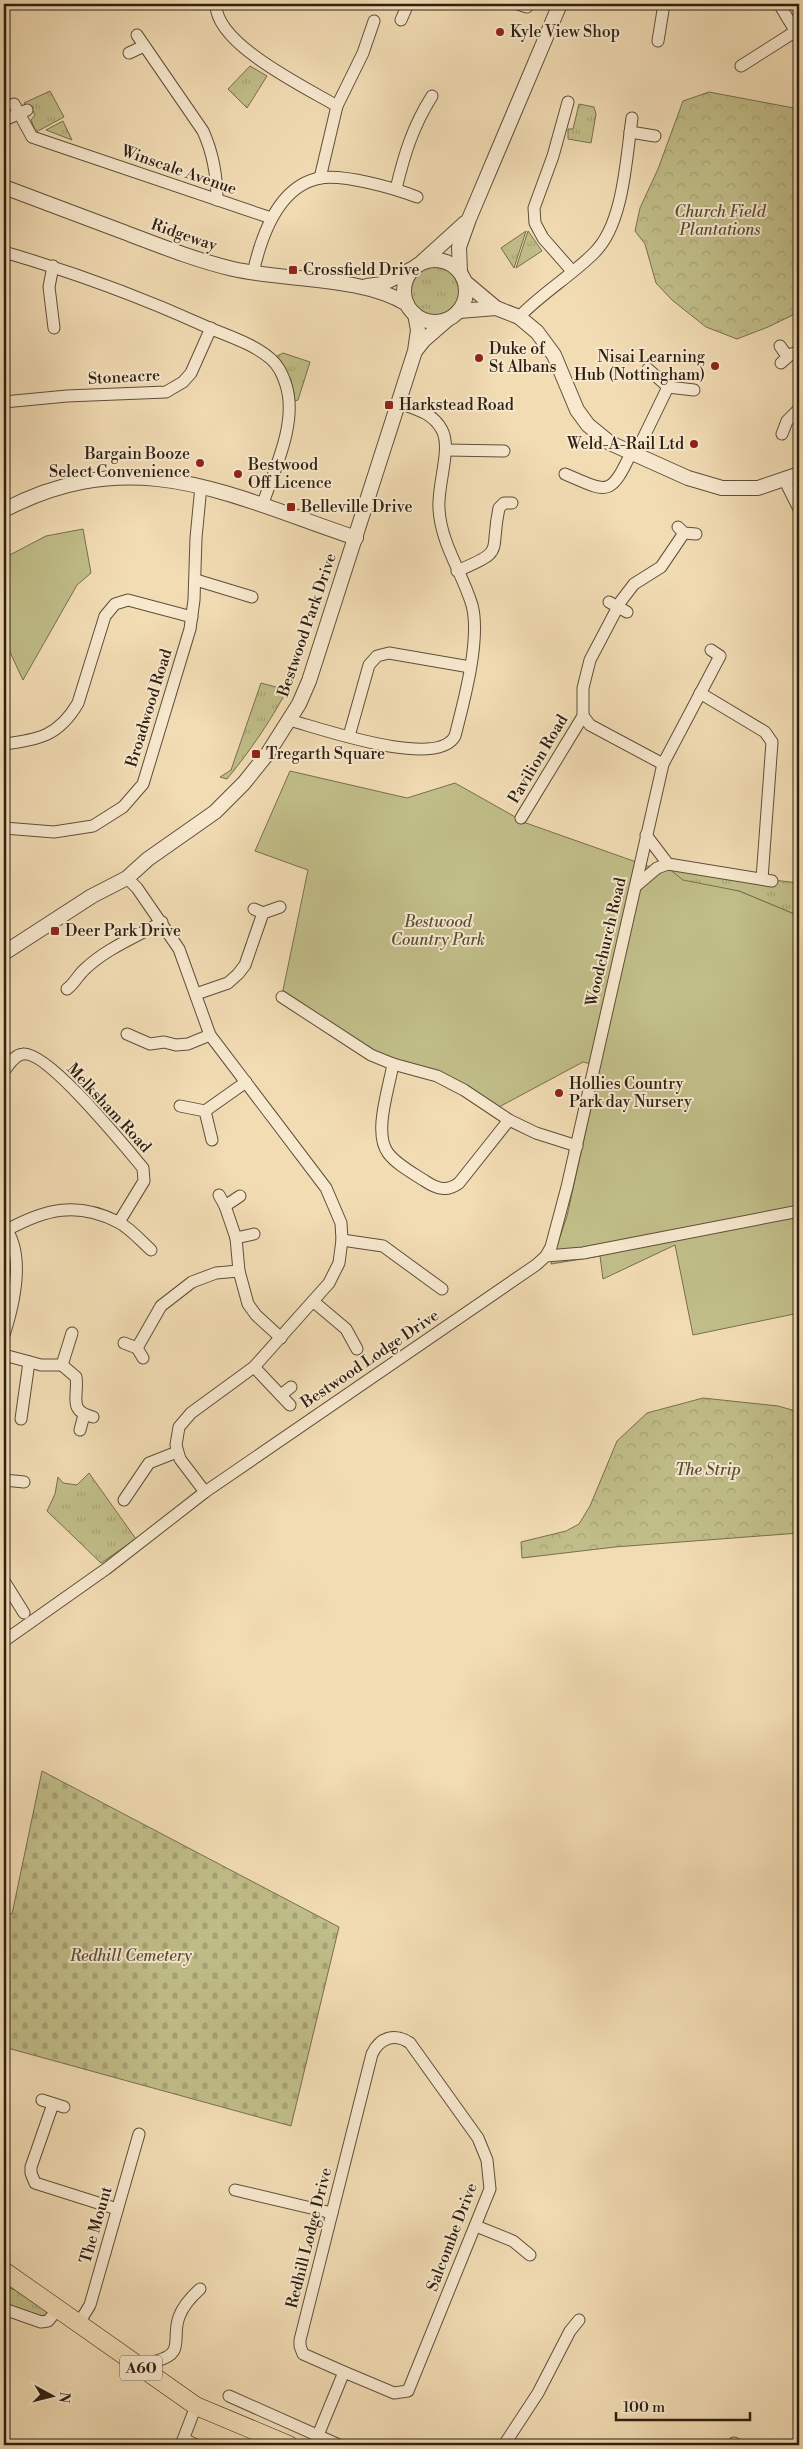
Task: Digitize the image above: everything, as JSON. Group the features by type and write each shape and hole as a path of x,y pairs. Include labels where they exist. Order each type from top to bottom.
{"highway":[{"name":"A60","path":"4,2271 196,2406 289,2445"}],"street":[{"path":"216,4 219,21 253,55 337,106"},
{"path":"401,20 408,4"},
{"path":"469,219 449,240 418,265 410,274 404,288 411,309 430,322 446,320 459,311 466,297 459,247 469,219 560,4"},
{"path":"658,41 664,4"},
{"path":"741,66 797,34 779,4"},
{"path":"320,178 337,106 363,53 374,21"},
{"path":"137,35 203,131 208,142 217,179 218,200"},
{"path":"129,53 144,46"},
{"path":"396,189 403,157 414,128 432,96"},
{"path":"568,102 553,156 534,208 536,223 542,238 572,271"},
{"name":"Winscale Avenue","path":"18,111 32,137 76,157 271,218"},
{"path":"519,318 534,301 594,252 612,226 618,204 632,118"},
{"path":"630,132 655,136"},
{"path":"253,273 262,240 271,218 283,203 302,185 320,178 343,179 396,189 417,197"},
{"name":"Ridgeway","path":"4,187 164,248 212,263 253,273 361,287 397,298 411,309"},
{"path":"4,252 53,266 160,306 211,328 270,358 280,370 287,387 290,406 289,423 262,506"},
{"path":"418,265 430,260 446,262 496,308 519,318 532,327 554,355 572,400 588,426 601,437 633,454 702,483 722,488 758,488 785,481 799,474"},
{"name":"Ridgeway","path":"361,287 382,284 418,265"},
{"path":"50,321 49,287 53,266"},
{"path":"459,311 496,308"},
{"name":"Bestwood Park Drive","path":"4,953 92,896 127,878 148,858 208,818 229,799 260,764 289,720 309,681 416,351 418,330 411,309"},
{"name":"Bestwood Park Drive","path":"416,351 424,340 446,320"},
{"name":"Stoneacre","path":"4,402 67,396 166,392 183,382 191,373 211,328"},
{"path":"780,346 784,359 799,352"},
{"path":"648,369 668,387 694,390"},
{"path":"570,489 570,476 598,488 610,486 619,479 668,387"},
{"path":"289,720 404,750 448,744 455,736 474,644 474,615 442,529 439,510 440,478 446,450 443,432 434,419 422,410 399,403"},
{"path":"781,426 799,408"},
{"path":"446,450 504,451"},
{"path":"4,510 46,491 92,479 148,476 201,486 356,538"},
{"path":"785,481 799,509"},
{"name":"Broadwood Road","path":"4,828 38,832 80,829 103,821 130,801 147,774 192,617 201,486"},
{"path":"458,571 487,558 491,554 495,542 499,508 504,503 512,503"},
{"name":"Pavilion Road","path":"521,818 583,716 583,688 590,660 618,607 634,584 660,569 681,530 696,534"},
{"path":"196,580 246,591"},
{"path":"4,744 44,737 72,713 78,704 105,616 115,604 128,600 192,617"},
{"name":"Woodchurch Road","path":"546,1256 558,1222 663,764 720,656 711,650"},
{"path":"349,736 369,665 377,656 389,653 470,667"},
{"path":"635,887 657,868 668,864 767,880 772,742 765,732 700,693"},
{"name":"Pavilion Road","path":"583,716 590,725 663,764"},
{"path":"646,835 668,864"},
{"path":"127,878 162,922 179,949 210,1035 326,1188 341,1223 342,1240 339,1263 329,1283 314,1302 254,1367 184,1419 176,1437 177,1452 184,1465 205,1492"},
{"path":"196,994 228,983 238,974 245,965 259,911 280,907"},
{"path":"67,989 81,984 84,970 114,947 162,922"},
{"path":"282,998 356,1047 393,1064 437,1076 464,1090 509,1120 536,1133 576,1146"},
{"path":"127,1034 149,1049 164,1042 176,1045 188,1044 210,1035"},
{"name":"Melksham Road","path":"4,1071 15,1057 24,1053 34,1056 72,1087 143,1168 144,1181 120,1222"},
{"path":"393,1064 381,1129 382,1143 394,1160 432,1185 442,1189 451,1189 459,1183 509,1120"},
{"path":"180,1106 204,1111 246,1082"},
{"path":"204,1111 212,1140"},
{"path":"219,1195 225,1206 236,1238 239,1271 248,1304 256,1315 280,1338"},
{"path":"225,1206 240,1196"},
{"path":"4,1335 11,1309 15,1280 13,1246 5,1228 34,1216 58,1210 80,1210 120,1222 151,1250"},
{"path":"546,1256 583,1253 799,1211"},
{"path":"236,1238 254,1234"},
{"path":"342,1240 383,1246 425,1270 442,1289"},
{"name":"Bestwood Lodge Drive","path":"4,1641 106,1569 205,1492 536,1265 546,1256"},
{"path":"137,1348 160,1306 188,1278 239,1271"},
{"path":"314,1302 346,1330 357,1350"},
{"path":"62,1365 72,1333"},
{"path":"124,1343 137,1348 143,1358"},
{"path":"4,1355 29,1362 62,1365 76,1377 75,1398 79,1410 89,1416 80,1430"},
{"path":"26,1412 29,1362"},
{"path":"254,1367 290,1405"},
{"path":"281,1396 291,1387"},
{"path":"124,1500 149,1463 177,1452"},
{"path":"134,1485 145,1490"},
{"path":"4,1581 24,1612"},
{"name":"Redhill Lodge Drive","path":"344,2372 303,2354 300,2346 375,2047 381,2041 396,2037 410,2043"},
{"name":"Salcombe Drive","path":"344,2372 394,2393 408,2391 490,2189 490,2171 483,2148 410,2043"},
{"path":"53,2104 31,2167 35,2183 118,2209"},
{"name":"The Mount","path":"79,2323 90,2305 139,2134"},
{"path":"236,2190 332,2213"},
{"path":"476,2226 513,2241 530,2255"},
{"path":"147,2373 156,2361 167,2358 173,2352 178,2338 178,2319 189,2299 200,2289"},
{"path":"4,2309 41,2322 48,2321 58,2309"},
{"path":"520,2445 507,2442 554,2366 570,2331 579,2320"},
{"path":"316,2440 344,2372"},
{"path":"229,2396 316,2440 339,2445"},
{"path":"196,2406 183,2442 196,2445"}],"green space":[{"path":"250,66 267,76 247,108 228,89"},
{"path":"50,91 64,117 36,132 31,120 35,115 30,105 25,105 24,103"},
{"name":"Church Field Plantations","path":"709,92 799,109 799,312 737,339 706,327 672,300 656,283 645,244 635,231 640,208 658,169 683,101"},
{"path":"579,104 594,107 596,114 591,143 568,139 568,129 573,129"},
{"path":"63,121 72,140 46,130"},
{"path":"526,231 514,268 501,248"},
{"path":"528,231 542,251 516,268"},
{"path":"431,266 441,266 454,273 461,286 461,296 454,309 441,316 431,316 422,312 415,305 411,296 411,286 415,277 422,270"},
{"path":"283,353 310,362 298,400 295,401 291,380 277,356"},
{"path":"83,529 91,573 77,585 23,680 8,648 4,649 4,558 46,536"},
{"path":"261,683 287,690 252,747 227,779 220,777 231,770"},
{"name":"Bestwood Country Park","path":"290,771 407,798 455,783 526,823 659,870 668,868 683,880 739,891 799,916 799,1313 693,1335 675,1245 603,1279 600,1256 551,1264 567,1216 600,1066 583,1062 499,1107 382,1057 282,995 308,870 255,851"},
{"path":"668,868 799,883 799,916 739,891 642,889"},
{"name":"The Strip","path":"703,1398 778,1406 799,1412 799,1533 615,1547 522,1558 521,1542 566,1531 579,1524 590,1506 617,1441 647,1413"},
{"path":"89,1473 136,1539 101,1563 47,1511 55,1494 58,1477 63,1483 77,1485"},
{"name":"Redhill Cemetery","path":"42,1771 339,1927 291,2126 4,2047 4,1913 12,1914"},
{"path":"4,2286 18,2291 49,2312 45,2317 38,2316 4,2303"}],"place":[{"name":"Kyle View Shop","path":"500,32"},
{"name":"Crossfield Drive","path":"293,270"},
{"name":"Duke of St Albans","path":"479,358"},
{"name":"Nisai Learning Hub (Nottingham)","path":"715,366"},
{"name":"Harkstead Road","path":"389,405"},
{"name":"Weld-A-Rail Ltd","path":"694,444"},
{"name":"Bargain Booze Select Convenience","path":"200,463"},
{"name":"Bestwood Off Licence","path":"238,474"},
{"name":"Belleville Drive","path":"291,507"},
{"name":"Tregarth Square","path":"256,754"},
{"name":"Deer Park Drive","path":"55,931"},
{"name":"Hollies Country Park day Nursery","path":"559,1093"}]}
